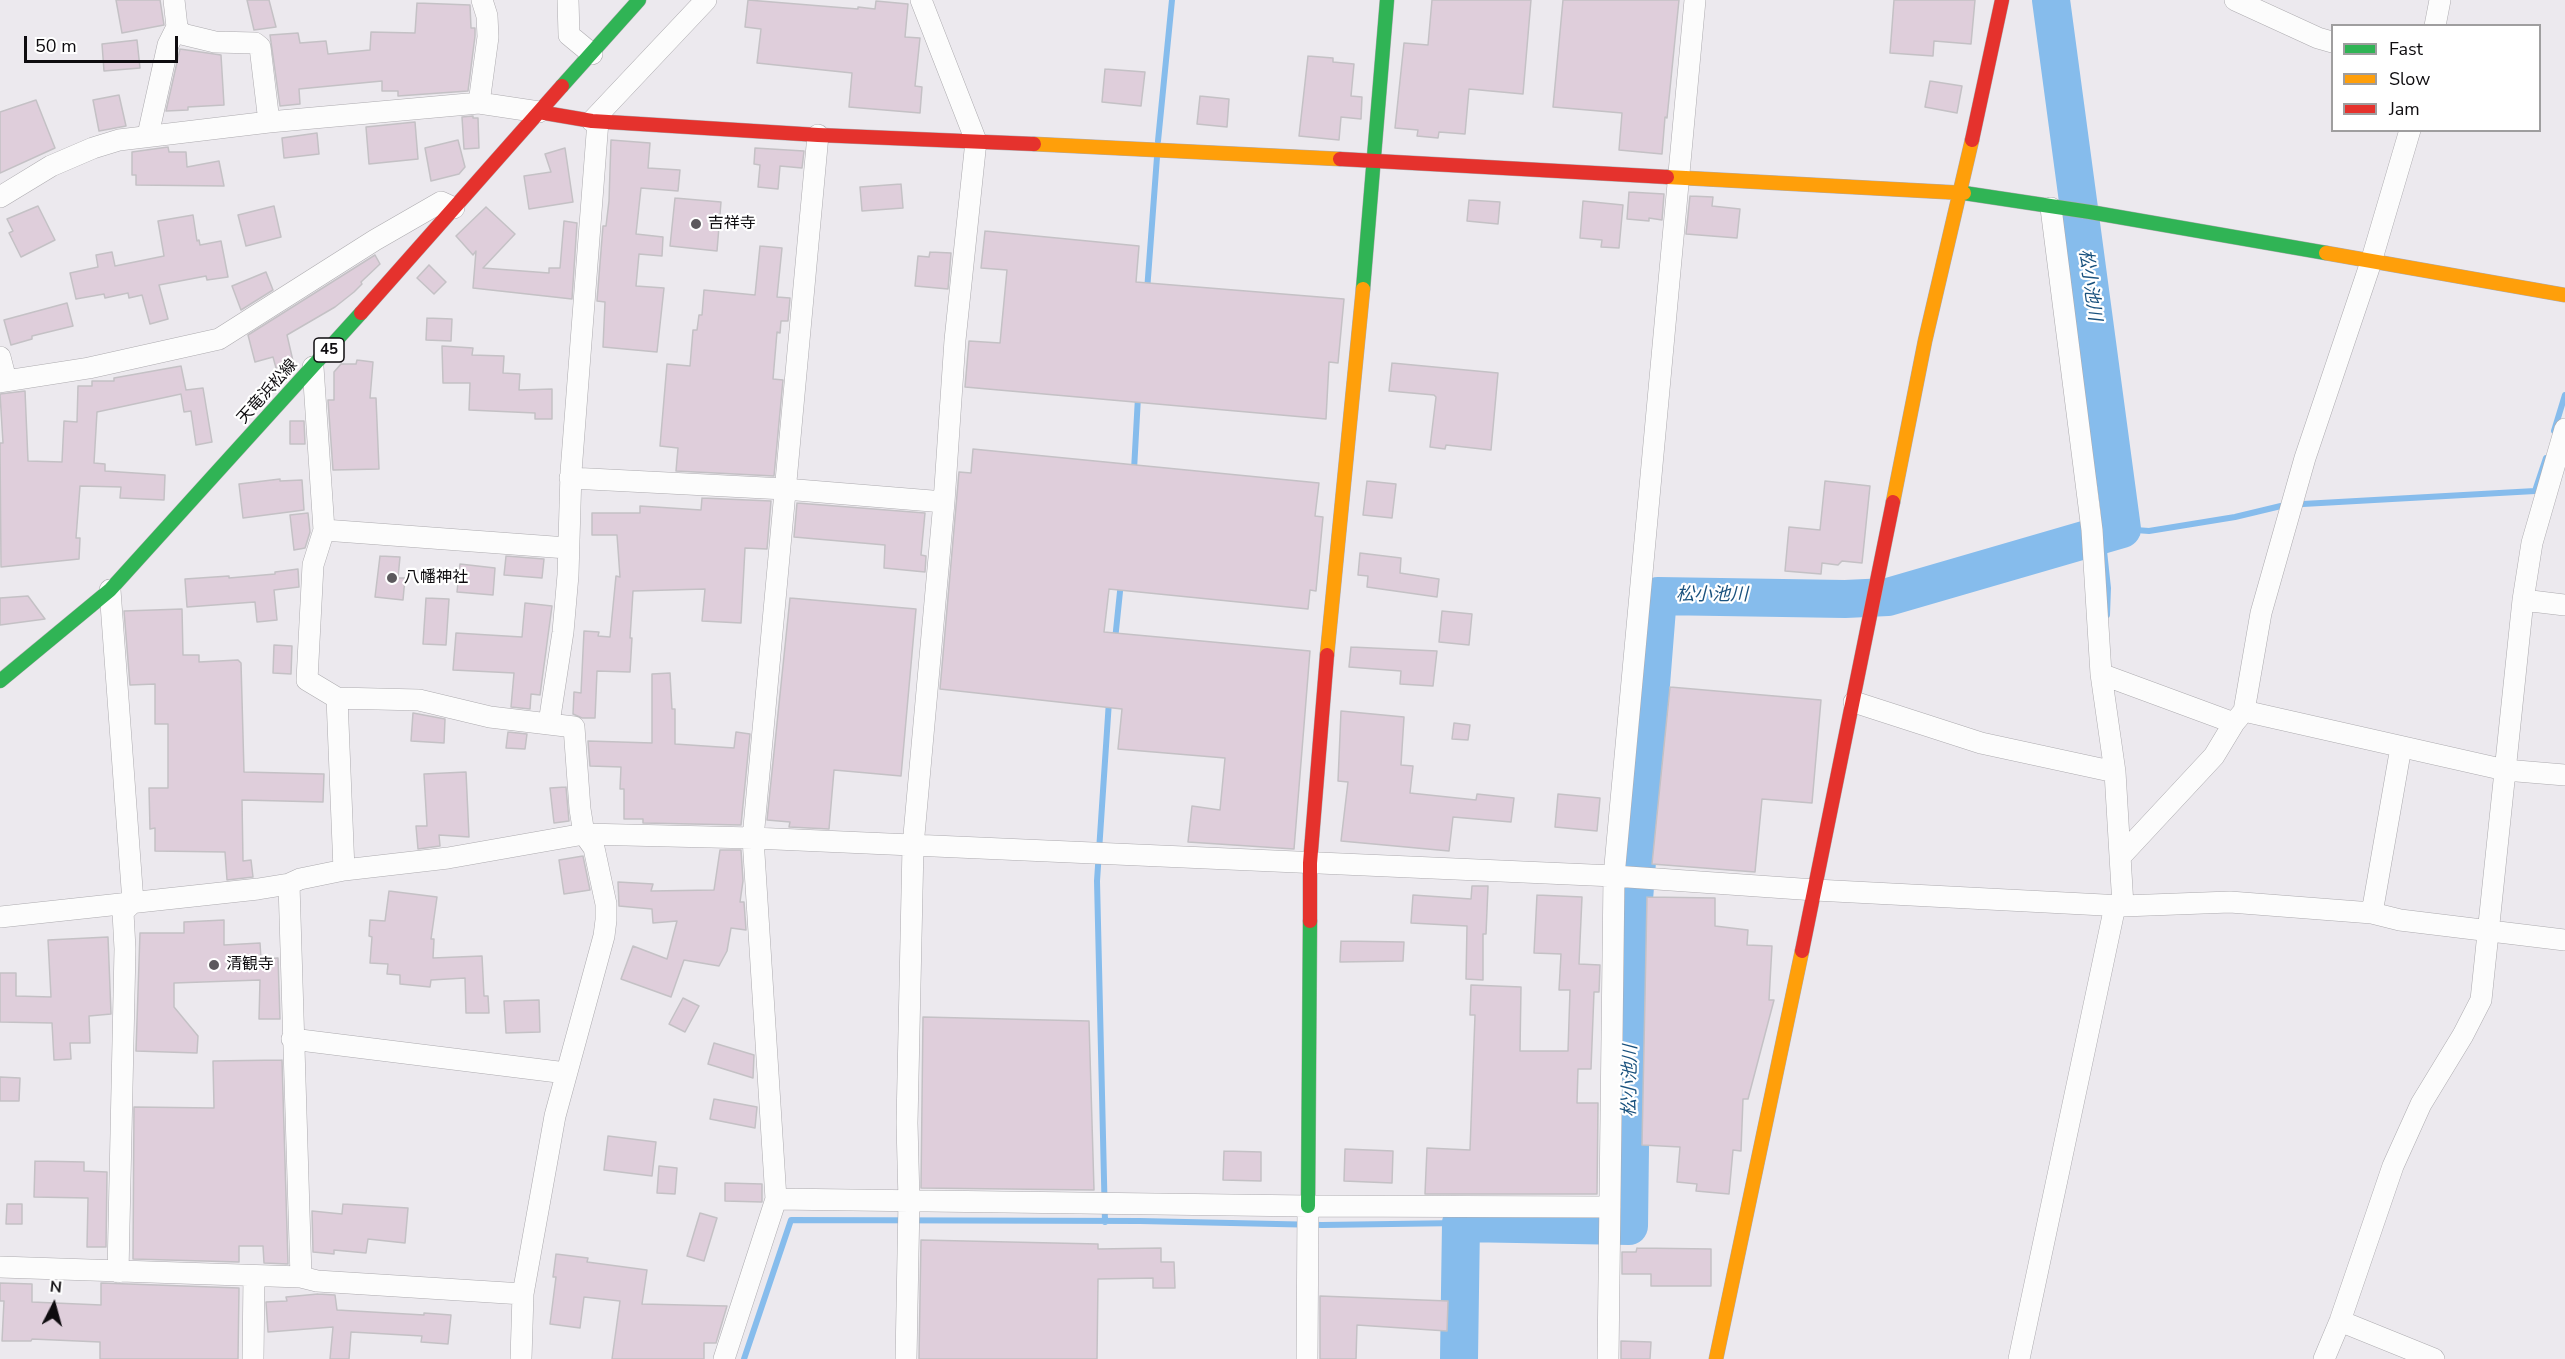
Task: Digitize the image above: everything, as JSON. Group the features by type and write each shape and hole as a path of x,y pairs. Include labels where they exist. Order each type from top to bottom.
{"street":[{"path":"148,135 168,45 177,27 174,0"},
{"path":"479,103 488,37 487,16 482,0"},
{"path":"568,0 569,35 592,54"},
{"name":"天竜浜松線","path":"0,681 110,590 313,367 639,0"},
{"path":"549,723 563,632 568,575 570,478 595,121 706,0"},
{"path":"906,1359 909,1204 907,1123 913,846 944,502 955,340 976,141 921,0"},
{"path":"1307,1359 1310,863 1329,636 1375,161 1387,0"},
{"path":"1608,1359 1618,877 1695,0"},
{"path":"1716,1359 1854,702 1925,341 1961,193 2002,0"},
{"path":"2235,0 2331,42"},
{"path":"2436,24 2440,0"},
{"path":"177,27 186,36 214,42 255,43 260,47 269,122"},
{"path":"0,197 28,178 106,142 148,135 269,122 479,103 595,121 818,135 1171,150 1961,193 2052,209 2090,212 2565,295"},
{"path":"2120,857 2214,756 2239,717 2261,613 2305,458 2371,262 2409,132"},
{"path":"724,1359 777,1199 753,838 818,135"},
{"path":"0,357 3,381 89,368 219,339 375,240 441,202 454,208"},
{"path":"2019,1359 2119,906 2120,857 2115,772 2101,674 2092,540 2052,209"},
{"path":"313,367 324,530 313,565 307,680 337,698 419,700 490,717 574,727 580,810 584,834 594,848 606,904 606,920 604,936 566,1073 551,1138 523,1294 521,1359"},
{"path":"2324,1359 2340,1321 2393,1166 2421,1104 2463,1035 2481,1000 2523,600 2532,543 2562,453 2565,429"},
{"path":"570,478 785,489 944,502"},
{"path":"324,530 567,548"},
{"path":"110,590 133,902 123,912 125,961 118,1272"},
{"path":"2523,600 2565,605"},
{"path":"2101,674 2239,717 2401,747 2505,770 2565,776"},
{"path":"337,698 344,870"},
{"path":"1854,702 1981,742 2115,772"},
{"path":"2372,913 2401,747"},
{"path":"0,917 290,884 300,879 344,870 448,858 584,834 753,838 1618,877 2119,906 2230,902 2372,913 2400,920 2565,940"},
{"path":"290,884 292,1040 301,1277"},
{"path":"292,1040 566,1073"},
{"path":"777,1199 909,1204 1610,1208"},
{"path":"0,1267 301,1277 317,1281 523,1294"},
{"path":"253,1359 254,1276"},
{"path":"2340,1321 2434,1359"}],"building":[{"path":"116,0 160,0 164,25 122,33"},
{"path":"247,0 269,0 276,27 254,30"},
{"path":"748,0 858,9 858,7 875,9 876,1 908,4 905,37 920,38 915,86 922,87 920,113 849,107 852,73 757,63 761,29 745,27"},
{"path":"1432,0 1531,0 1523,94 1469,89 1465,134 1439,132 1438,138 1417,136 1418,130 1395,128 1404,43 1428,45"},
{"path":"1563,0 1679,0 1662,154 1619,150 1622,113 1553,107"},
{"path":"1894,0 1975,0 1971,44 1934,41 1933,56 1890,53"},
{"path":"417,3 470,5 471,28 475,28 475,36 468,91 398,96 398,91 382,91 382,81 299,89 300,104 280,106 270,35 298,33 300,43 326,41 328,54 370,50 371,32 415,33"},
{"path":"137,40 140,68 104,71 102,44"},
{"path":"180,49 221,55 224,105 166,111"},
{"path":"1308,56 1333,58 1333,62 1354,64 1351,96 1362,97 1361,119 1341,117 1339,140 1299,136"},
{"path":"1105,69 1145,72 1141,106 1102,102"},
{"path":"1930,81 1962,86 1957,113 1925,107"},
{"path":"119,95 126,126 99,131 93,100"},
{"path":"1200,96 1229,99 1227,127 1197,124"},
{"path":"36,100 55,148 0,173 0,112"},
{"path":"473,116 473,118 478,118 479,148 464,149 462,117"},
{"path":"415,122 418,159 369,164 366,127"},
{"path":"317,133 319,154 284,158 282,138"},
{"path":"458,140 465,167 459,174 431,181 425,148"},
{"path":"611,140 650,143 648,168 680,170 678,191 641,188 636,234 663,237 662,256 639,254 636,286 664,288 657,352 603,347 605,302 597,301 603,226 606,226 609,201"},
{"path":"168,147 169,152 186,152 187,167 219,161 224,186 136,185 136,175 132,175 132,152"},
{"path":"565,148 573,202 529,209 524,176 551,172 545,154"},
{"path":"755,148 804,151 802,168 780,166 778,189 758,187 760,165 754,164"},
{"path":"901,184 903,208 862,211 860,187"},
{"path":"1629,192 1664,194 1662,220 1627,219"},
{"path":"1690,196 1713,197 1712,206 1740,209 1737,238 1686,234"},
{"name":"吉祥寺","path":"675,198 721,202 717,251 670,246"},
{"path":"1469,200 1500,202 1498,224 1467,221"},
{"path":"1583,201 1623,205 1619,248 1601,247 1602,240 1580,238"},
{"path":"38,206 55,240 21,257 9,233 13,231 7,219"},
{"path":"274,206 281,237 246,246 238,215"},
{"path":"486,207 515,234 483,268 549,273 549,268 560,268 564,221 577,223 572,299 473,288 476,251 473,255 456,236"},
{"path":"193,215 197,241 199,240 200,245 221,241 228,277 207,280 206,276 159,285 168,319 150,324 142,295 129,298 128,293 105,298 104,294 76,299 70,273 98,267 96,255 112,252 115,266 164,256 158,221"},
{"path":"985,231 1139,246 1136,282 1344,299 1338,363 1329,362 1326,419 965,387 969,341 1000,343 1007,270 981,268"},
{"path":"760,246 782,248 777,297 790,298 788,321 781,321 780,333 777,332 773,379 783,380 774,476 676,471 678,448 660,446 667,364 690,366 693,330 697,330 699,315 702,315 704,290 755,295"},
{"path":"930,252 951,253 948,289 915,286 918,256 929,257"},
{"path":"375,255 380,264 354,292 335,307 287,335 293,361 290,365 276,368 273,357 255,362 248,335"},
{"path":"429,265 446,282 434,294 417,278"},
{"path":"266,272 273,290 241,310 232,286"},
{"path":"67,303 73,326 32,336 32,339 11,345 4,320"},
{"path":"427,318 452,319 451,341 426,340"},
{"path":"442,346 473,348 472,355 504,356 503,373 520,374 519,390 552,389 552,419 535,419 535,413 469,410 470,383 443,383"},
{"path":"357,360 373,362 370,398 376,398 379,469 333,470 328,400 334,400 334,372 341,364 356,364"},
{"path":"1392,363 1498,373 1491,450 1446,445 1445,449 1430,447 1436,397 1389,391"},
{"path":"181,366 186,390 203,388 212,442 196,445 191,411 184,412 181,394 97,412 94,463 105,464 105,471 165,475 164,500 120,498 121,487 80,486 76,538 80,538 79,559 1,567 0,443 3,443 0,394 25,391 28,461 62,462 64,421 77,422 78,386 92,386 92,381 114,381 114,378"},
{"path":"290,421 304,421 305,444 290,444"},
{"path":"973,449 1319,483 1315,516 1323,517 1316,591 1310,590 1308,609 1109,589 1104,632 1310,651 1294,849 1188,842 1192,806 1220,810 1225,758 1118,749 1122,709 940,689 959,472 971,473"},
{"path":"280,479 280,481 302,480 304,510 243,518 239,484"},
{"path":"1367,481 1396,484 1392,518 1363,515"},
{"path":"1825,481 1870,486 1862,563 1842,561 1838,565 1822,563 1821,574 1785,571 1789,527 1820,530"},
{"path":"702,498 771,501 767,549 745,548 741,623 702,621 705,589 633,591 630,672 597,671 595,718 582,718 573,714 574,692 581,693 584,631 599,632 598,636 610,637 616,576 620,577 617,535 592,535 592,513 640,513 640,506 701,510"},
{"path":"797,503 925,513 921,555 926,556 925,572 884,568 885,545 794,537"},
{"path":"308,513 310,532 305,548 294,550 290,515"},
{"path":"1360,553 1401,558 1400,573 1439,579 1437,597 1367,587 1368,576 1358,575"},
{"name":"八幡神社","path":"380,556 400,557 398,578 405,578 403,600 375,597"},
{"path":"506,556 544,559 542,578 504,575"},
{"path":"460,564 495,568 493,595 457,592"},
{"path":"298,569 299,587 274,590 277,620 257,622 255,602 187,607 185,579 275,574 275,572"},
{"path":"28,596 45,619 0,625 0,598"},
{"path":"426,598 449,599 446,645 423,644"},
{"path":"790,598 916,609 901,776 834,770 829,829 789,827 790,822 767,820"},
{"path":"525,603 552,606 540,695 531,694 530,709 511,707 514,673 453,670 456,633 522,637"},
{"path":"182,609 183,655 199,655 199,662 238,660 241,663 244,772 324,774 323,802 242,800 243,861 251,860 253,877 227,880 225,852 155,851 155,828 150,829 149,788 168,788 168,724 155,724 155,684 130,685 124,611"},
{"path":"1442,611 1472,614 1469,645 1439,642"},
{"path":"274,645 292,646 291,674 273,673"},
{"path":"1351,647 1437,651 1433,686 1400,684 1401,671 1349,667"},
{"path":"670,673 672,709 675,709 675,744 734,748 736,732 750,734 741,825 643,823 643,819 624,819 624,789 620,789 621,767 590,766 588,741 652,743 652,674"},
{"path":"1670,687 1821,700 1812,803 1762,799 1755,872 1652,864"},
{"path":"1341,711 1404,717 1401,765 1413,766 1410,793 1476,800 1477,794 1514,798 1511,822 1453,817 1449,851 1341,841 1348,782 1338,781"},
{"path":"413,713 445,719 444,743 411,741"},
{"path":"1454,723 1470,725 1468,740 1452,739"},
{"path":"508,732 527,734 525,749 506,748"},
{"path":"466,772 469,837 439,835 440,846 418,849 416,826 427,826 424,774"},
{"path":"566,787 569,821 554,823 550,788"},
{"path":"1558,794 1600,798 1597,831 1555,827"},
{"path":"720,850 741,850 743,881 740,902 744,902 746,930 731,928 727,951 719,966 684,960 671,997 621,979 633,946 667,959 677,921 653,923 652,909 619,906 618,882 653,884 651,891 714,890"},
{"path":"583,856 590,890 564,894 559,860"},
{"path":"1472,886 1488,886 1486,934 1483,934 1483,980 1466,979 1467,926 1411,923 1413,895 1471,899"},
{"path":"389,891 437,897 431,939 434,939 433,958 482,956 484,996 488,996 489,1013 466,1013 465,978 431,980 430,987 400,984 400,975 387,974 388,964 370,963 372,937 369,936 370,920 385,921"},
{"path":"1537,895 1582,897 1579,964 1600,965 1599,992 1594,992 1591,1069 1578,1069 1577,1103 1598,1103 1597,1194 1425,1194 1427,1148 1470,1150 1475,1015 1470,1015 1471,985 1521,987 1520,1051 1568,1051 1570,990 1559,990 1561,954 1534,953"},
{"path":"1647,897 1715,898 1715,926 1748,930 1747,945 1772,946 1769,1000 1774,1000 1748,1099 1743,1099 1741,1151 1733,1150 1729,1194 1696,1191 1697,1184 1677,1182 1680,1147 1642,1145"},
{"path":"224,920 224,945 260,943 261,959 278,958 280,1019 259,1019 260,980 174,983 174,1007 198,1036 197,1053 136,1051 140,933 184,933 184,922"},
{"path":"108,937 111,1014 89,1016 90,1043 70,1043 71,1059 54,1060 52,1023 0,1022 0,973 16,973 16,996 51,997 48,940"},
{"path":"1341,941 1404,942 1403,961 1340,962"},
{"path":"683,998 699,1006 685,1032 669,1024"},
{"path":"539,1000 540,1032 506,1033 504,1001"},
{"path":"923,1017 1089,1021 1094,1190 921,1188"},
{"path":"714,1043 754,1055 753,1078 708,1064"},
{"path":"282,1060 288,1264 264,1263 263,1246 239,1246 239,1262 133,1259 134,1107 214,1108 213,1061"},
{"path":"0,1077 20,1078 19,1101 0,1101"},
{"path":"714,1099 757,1107 755,1128 710,1119"},
{"path":"608,1136 656,1142 652,1176 604,1170"},
{"path":"1345,1149 1393,1151 1392,1183 1344,1181"},
{"path":"1224,1151 1261,1152 1261,1181 1223,1180"},
{"path":"35,1161 84,1162 84,1171 107,1172 106,1247 87,1247 88,1198 34,1197"},
{"path":"659,1166 677,1168 675,1194 657,1193"},
{"path":"725,1183 762,1184 762,1202 725,1201"},
{"path":"7,1204 22,1204 22,1224 6,1224"},
{"path":"343,1204 408,1208 405,1243 368,1239 366,1253 334,1250 334,1254 313,1252 312,1211 342,1214"},
{"path":"700,1213 717,1218 704,1261 687,1256"},
{"path":"921,1240 1098,1244 1098,1249 1161,1248 1161,1262 1174,1262 1175,1288 1153,1288 1153,1278 1098,1279 1097,1359 919,1359"},
{"path":"1637,1248 1711,1249 1711,1286 1651,1286 1651,1274 1622,1274 1622,1252 1636,1252"},
{"path":"556,1254 588,1258 587,1262 647,1270 642,1304 727,1306 716,1343 704,1343 704,1359 612,1359 620,1301 584,1297 580,1328 550,1324 556,1277 553,1277"},
{"path":"0,1283 32,1284 32,1302 101,1305 101,1283 239,1288 238,1359 100,1359 100,1342 32,1339 31,1341 2,1341 4,1301 0,1301"},
{"path":"335,1295 337,1310 451,1315 448,1344 421,1342 422,1336 351,1332 349,1359 330,1359 333,1327 268,1332 266,1302 287,1301 286,1297"},
{"path":"1320,1296 1448,1301 1447,1331 1357,1325 1356,1359 1320,1359"},
{"path":"1621,1341 1651,1342 1650,1359 1621,1359"}],"waterway":[{"path":"1158,141 1172,0"},
{"name":"松小池川","path":"1459,1359 1461,1223 1629,1226 1633,912 1658,596 1845,599 1888,597 2122,529 2051,0"},
{"path":"1147,291 1157,157"},
{"path":"2554,431 2565,395"},
{"path":"1134,470 1138,397"},
{"path":"2090,419 2096,473"},
{"path":"2122,529 2149,531 2235,517 2285,505 2535,491 2546,458"},
{"path":"2102,532 2108,588 2107,615"},
{"path":"1115,640 1121,582"},
{"path":"1105,1222 1097,881 1109,701"},
{"path":"744,1359 791,1220 1140,1221 1322,1225 1461,1223"}],"traffic: fast":[{"path":"562,86 639,0"},
{"path":"1363,289 1387,0"},
{"path":"1964,193 2090,212 2326,253"},
{"path":"0,681 110,590 361,313"},
{"path":"1308,1206 1310,921"}],"traffic: slow":[{"path":"1893,502 1925,341 1972,140"},
{"path":"1034,144 1340,159"},
{"path":"1667,177 1964,193"},
{"path":"2326,253 2565,295"},
{"path":"1327,655 1363,289"},
{"path":"1716,1359 1802,951"}],"traffic: jam":[{"path":"1972,140 2002,0"},
{"path":"361,313 562,86"},
{"path":"539,112 592,121 818,135 1034,144"},
{"path":"1340,159 1667,177"},
{"path":"1802,951 1893,502"},
{"path":"1310,921 1310,863 1327,655"}],"place":[{"name":"吉祥寺","path":"696,224"},
{"name":"八幡神社","path":"392,578"},
{"name":"清観寺","path":"214,965"}]}
